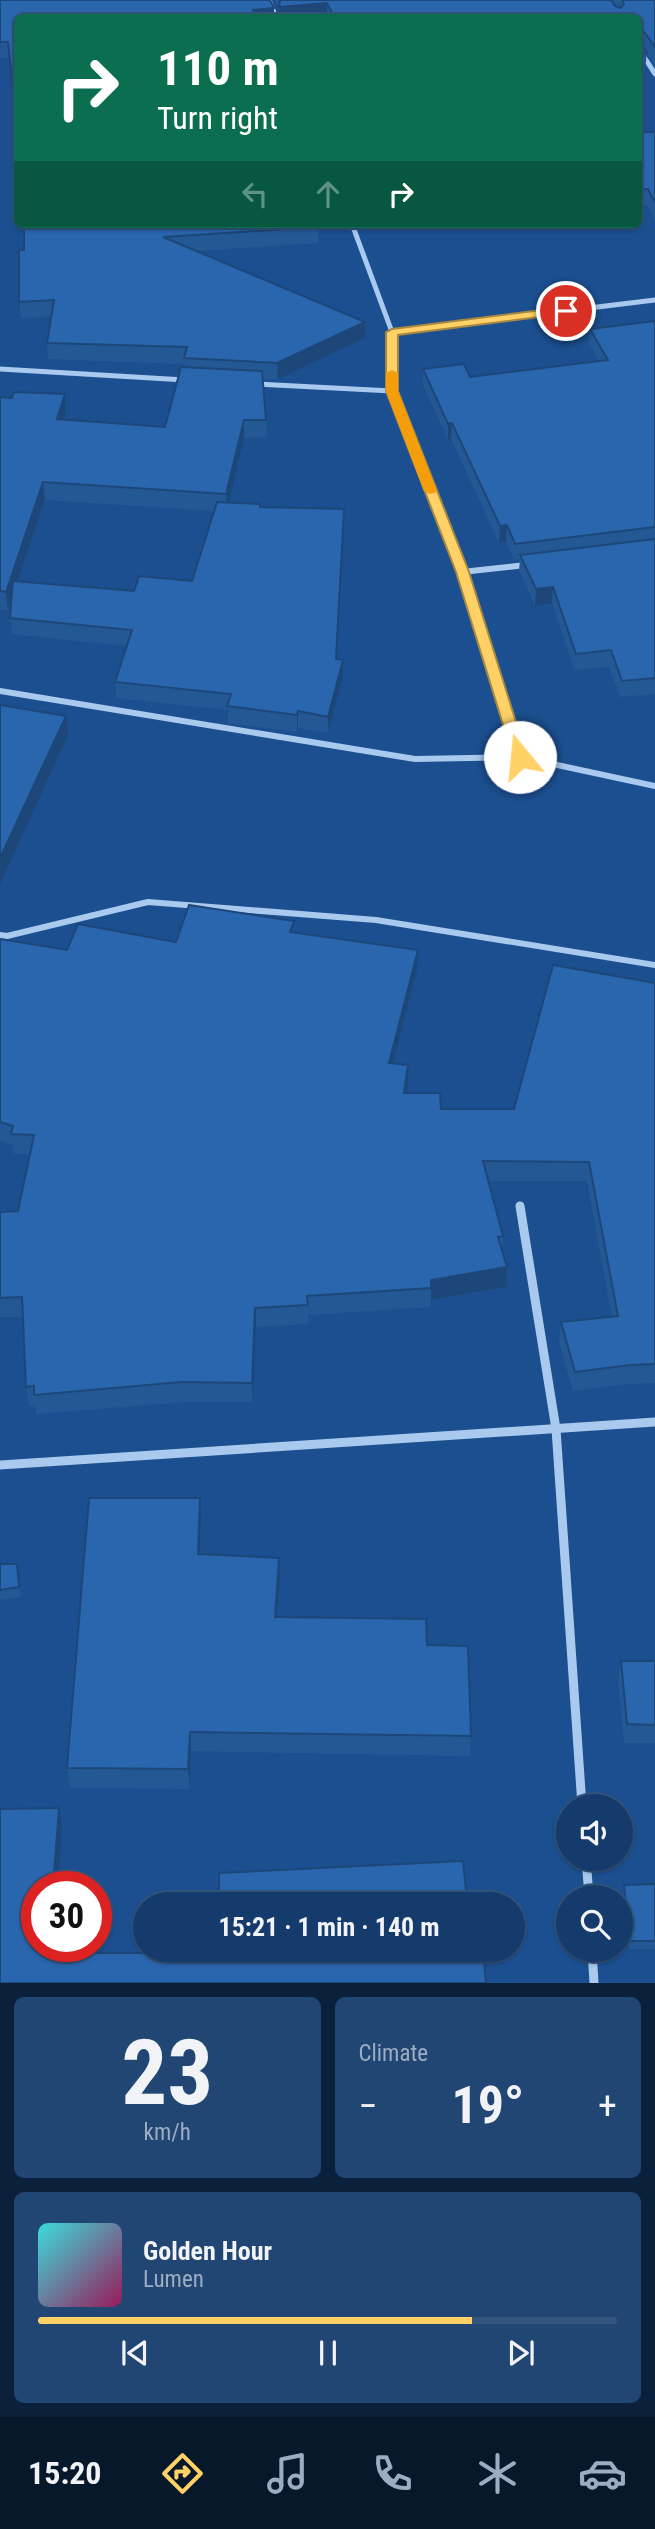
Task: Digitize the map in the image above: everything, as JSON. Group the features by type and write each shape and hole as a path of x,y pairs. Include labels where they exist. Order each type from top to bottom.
{"street":[{"path":"642,54 655,74"},
{"path":"353,228 392,332 392,391 462,572 520,757"},
{"path":"392,332 655,300"},
{"path":"0,369 189,380"},
{"path":"243,383 392,391"},
{"path":"462,572 531,564"},
{"path":"0,691 415,759 520,757 655,786"},
{"path":"0,935 7,936 148,902 376,920 655,965"},
{"path":"520,1206 556,1429 581,1794"},
{"path":"0,1465 655,1422"},
{"path":"593,1962 594,1983"}],"building":[{"path":"0,0 270,0 274,8 253,10 254,14 14,14 14,89 8,42 0,42"},
{"path":"280,0 611,0 615,6 621,8 624,4 622,0 655,0 655,47 642,29 642,14 333,14 327,3 279,7"},
{"path":"642,132 655,132 655,202 648,189 642,189"},
{"path":"24,228 302,228 163,237 365,322 277,363 184,358 187,347 47,343 54,300 19,302 19,250 24,250"},
{"path":"655,321 655,527 515,544 507,525 500,526 452,423 448,424 423,369 464,364 470,377 608,360 590,329"},
{"path":"181,367 262,371 266,420 244,420 226,494 43,482 6,592 0,591 0,397 12,398 14,392 65,394 57,419 165,427"},
{"path":"217,502 260,504 260,507 344,509 336,659 343,660 328,717 298,711 297,715 227,706 231,694 115,682 132,630 10,618 13,581 134,591 139,576 192,581"},
{"path":"655,539 655,678 622,681 611,650 576,654 553,587 536,589 520,555"},
{"path":"0,705 66,716 0,858"},
{"path":"189,905 294,921 290,932 418,950 389,1063 408,1065 404,1093 440,1093 441,1109 514,1109 553,965 655,983 655,1364 575,1372 561,1322 618,1316 589,1162 483,1161 503,1236 498,1237 507,1267 431,1280 431,1288 307,1296 308,1305 255,1308 252,1383 182,1382 34,1395 34,1386 26,1387 22,1297 0,1298 0,1212 18,1211 34,1135 11,1134 13,1126 0,1122 0,939 67,950 78,924 176,942"},
{"path":"89,1498 200,1498 198,1554 279,1558 275,1617 426,1619 427,1645 468,1646 471,1736 190,1732 188,1769 67,1768"},
{"path":"0,1564 17,1564 19,1587 0,1590"},
{"path":"621,1661 655,1661 655,1725 627,1724"},
{"path":"59,1808 54,1871 21,1871 21,1962 112,1962 112,1953 133,1953 133,1962 484,1962 486,1983 0,1983 0,1809"},
{"path":"463,1861 466,1892 219,1892 219,1873"},
{"path":"655,1884 655,1941 633,1941 633,1885 624,1885"}],"slow traffic":[{"path":"392,373 392,391 430,491"}],"route":[{"path":"520,757 462,572 392,391 392,332 566,311"}]}
